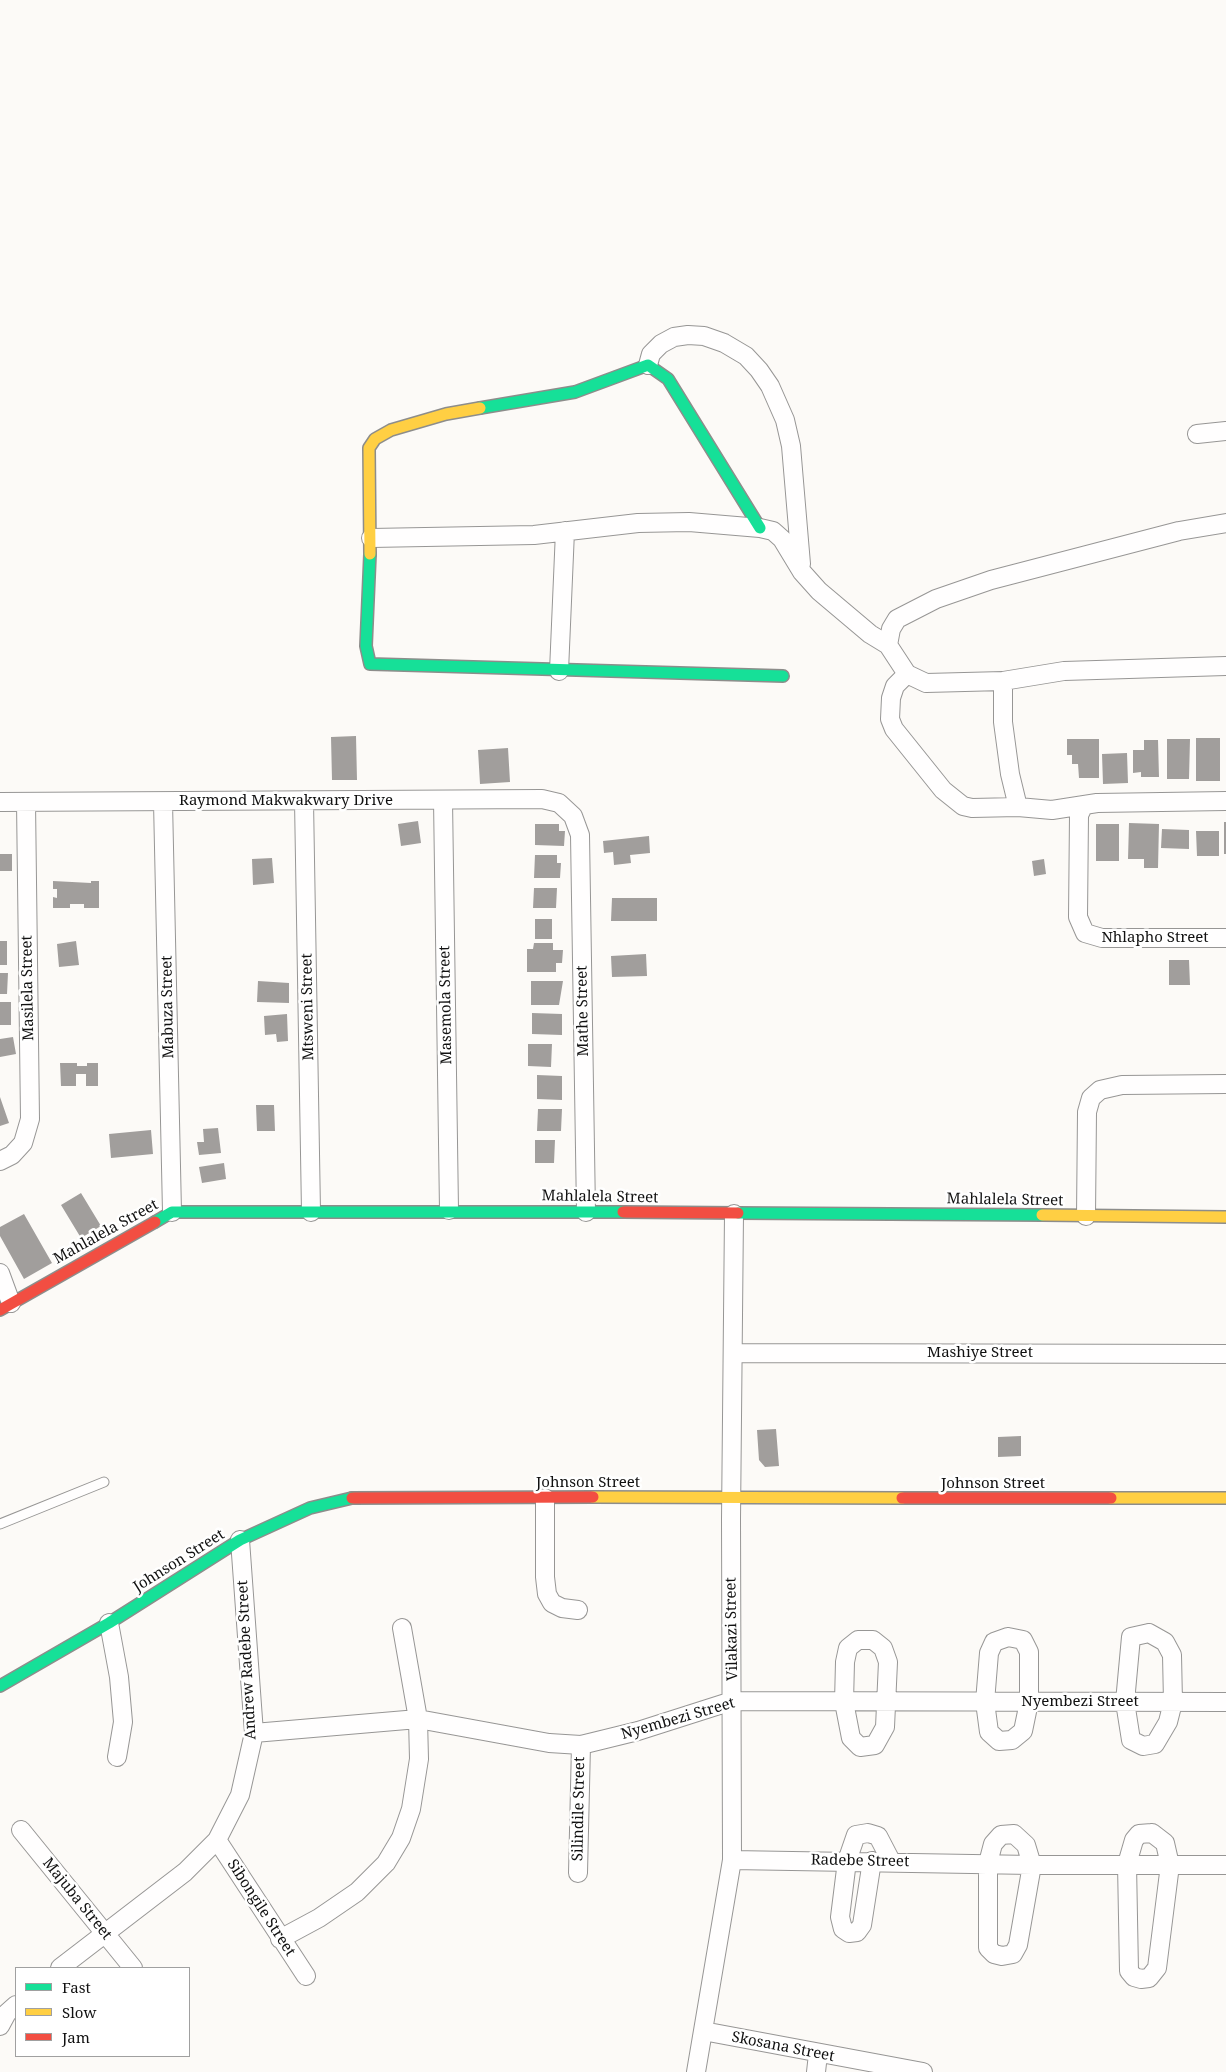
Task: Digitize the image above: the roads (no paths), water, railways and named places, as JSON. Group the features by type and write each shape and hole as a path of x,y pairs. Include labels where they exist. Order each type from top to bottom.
{"street":[{"path":"648,365 651,354 661,344 674,338 688,335 704,336 724,343 746,356 759,370 770,386 785,420 791,446 802,572"},
{"path":"648,365 668,379 760,528"},
{"path":"648,365 575,392 446,414 391,430 374,439 369,448 371,538 366,646 370,664 379,666 784,676"},
{"path":"1197,434 1226,431"},
{"path":"371,538 534,535 638,523 689,522 760,528 772,531 782,539 802,572 854,622 888,645 907,674 926,682 1003,681 1064,671 1226,666"},
{"path":"888,645 891,629 897,618 945,596 991,580 1047,565 1179,531 1226,523"},
{"path":"559,671 565,531"},
{"path":"907,674 895,686 891,698 890,719 894,729 943,790 963,806 972,808 1018,807 1052,810 1097,802 1153,800 1226,801"},
{"path":"1003,681 1003,722 1010,774 1018,807"},
{"name":"Raymond Makwakwary Drive","path":"0,802 542,799 559,803 569,812"},
{"name":"Masemola Street","path":"443,800 449,1210"},
{"name":"Mtsweni Street","path":"304,801 311,1212"},
{"name":"Masilela Street","path":"0,1161 12,1155 23,1143 30,1119 26,802"},
{"name":"Mabuza Street","path":"163,802 172,1212"},
{"name":"Nhlapho Street","path":"1084,805 1079,815 1078,917 1085,933 1102,938 1226,938"},
{"name":"Mathe Street","path":"569,812 576,822 580,835 586,1212"},
{"path":"1086,1216 1087,1112 1091,1098 1100,1090 1122,1085 1226,1084"},
{"name":"Mahlalela Street","path":"6,1306 172,1212 449,1210 1226,1217"},
{"name":"Vilakazi Street","path":"696,2072 732,1860 731,1498 734,1214"},
{"path":"0,1273 6,1306"},
{"name":"Mashiye Street","path":"734,1353 1226,1354"},
{"name":"Johnson Street","path":"0,1686 109,1623 240,1540 310,1508 357,1497 1226,1498"},
{"path":"545,1498 545,1577 548,1594 552,1603 562,1608 578,1610"},
{"name":"Andrew Radebe Street","path":"61,1967 185,1872 217,1840 240,1795 254,1733 240,1540"},
{"path":"109,1623 119,1677 124,1722 117,1757"},
{"path":"280,1939 319,1918 357,1892 386,1863 401,1838 411,1809 419,1759 418,1719 402,1628"},
{"path":"1149,1633 1165,1642 1172,1655 1173,1702 1168,1722 1156,1744 1143,1746 1131,1740 1125,1702 1131,1636 1149,1633"},
{"path":"1008,1637 1023,1640 1029,1652 1028,1702 1023,1731 1012,1740 999,1741 989,1732 985,1702 989,1653 994,1642 1008,1637"},
{"path":"858,1640 873,1640 883,1648 888,1662 885,1727 875,1744 860,1747 851,1738 844,1702 845,1662 848,1648 858,1640"},
{"name":"Nyembezi Street","path":"254,1733 418,1719 549,1743 581,1745 638,1730 732,1701 1226,1702"},
{"name":"Silindile Street","path":"578,1872 581,1745"},
{"name":"Majuba Street","path":"21,1830 106,1933 131,1967"},
{"path":"872,1861 862,1926 857,1932 849,1934 843,1929 840,1917 847,1861 856,1835 868,1833 878,1836 891,1861"},
{"path":"1152,1833 1165,1843 1170,1865 1157,1968 1149,1978 1134,1978 1129,1971 1127,1864 1134,1840 1139,1834 1152,1833"},
{"path":"1014,1834 1026,1845 1032,1865 1018,1945 1013,1954 1002,1956 994,1954 988,1948 988,1863 993,1844 1002,1835 1014,1834"},
{"name":"Sibongile Street","path":"217,1840 306,1976"},
{"name":"Radebe Street","path":"732,1860 891,1861 1032,1865 1226,1865"},
{"name":"Skosana Street","path":"703,2031 818,2054 923,2072"},
{"path":"816,2072 818,2054"}],"lane":[{"path":"0,1524 104,1482"}]}
